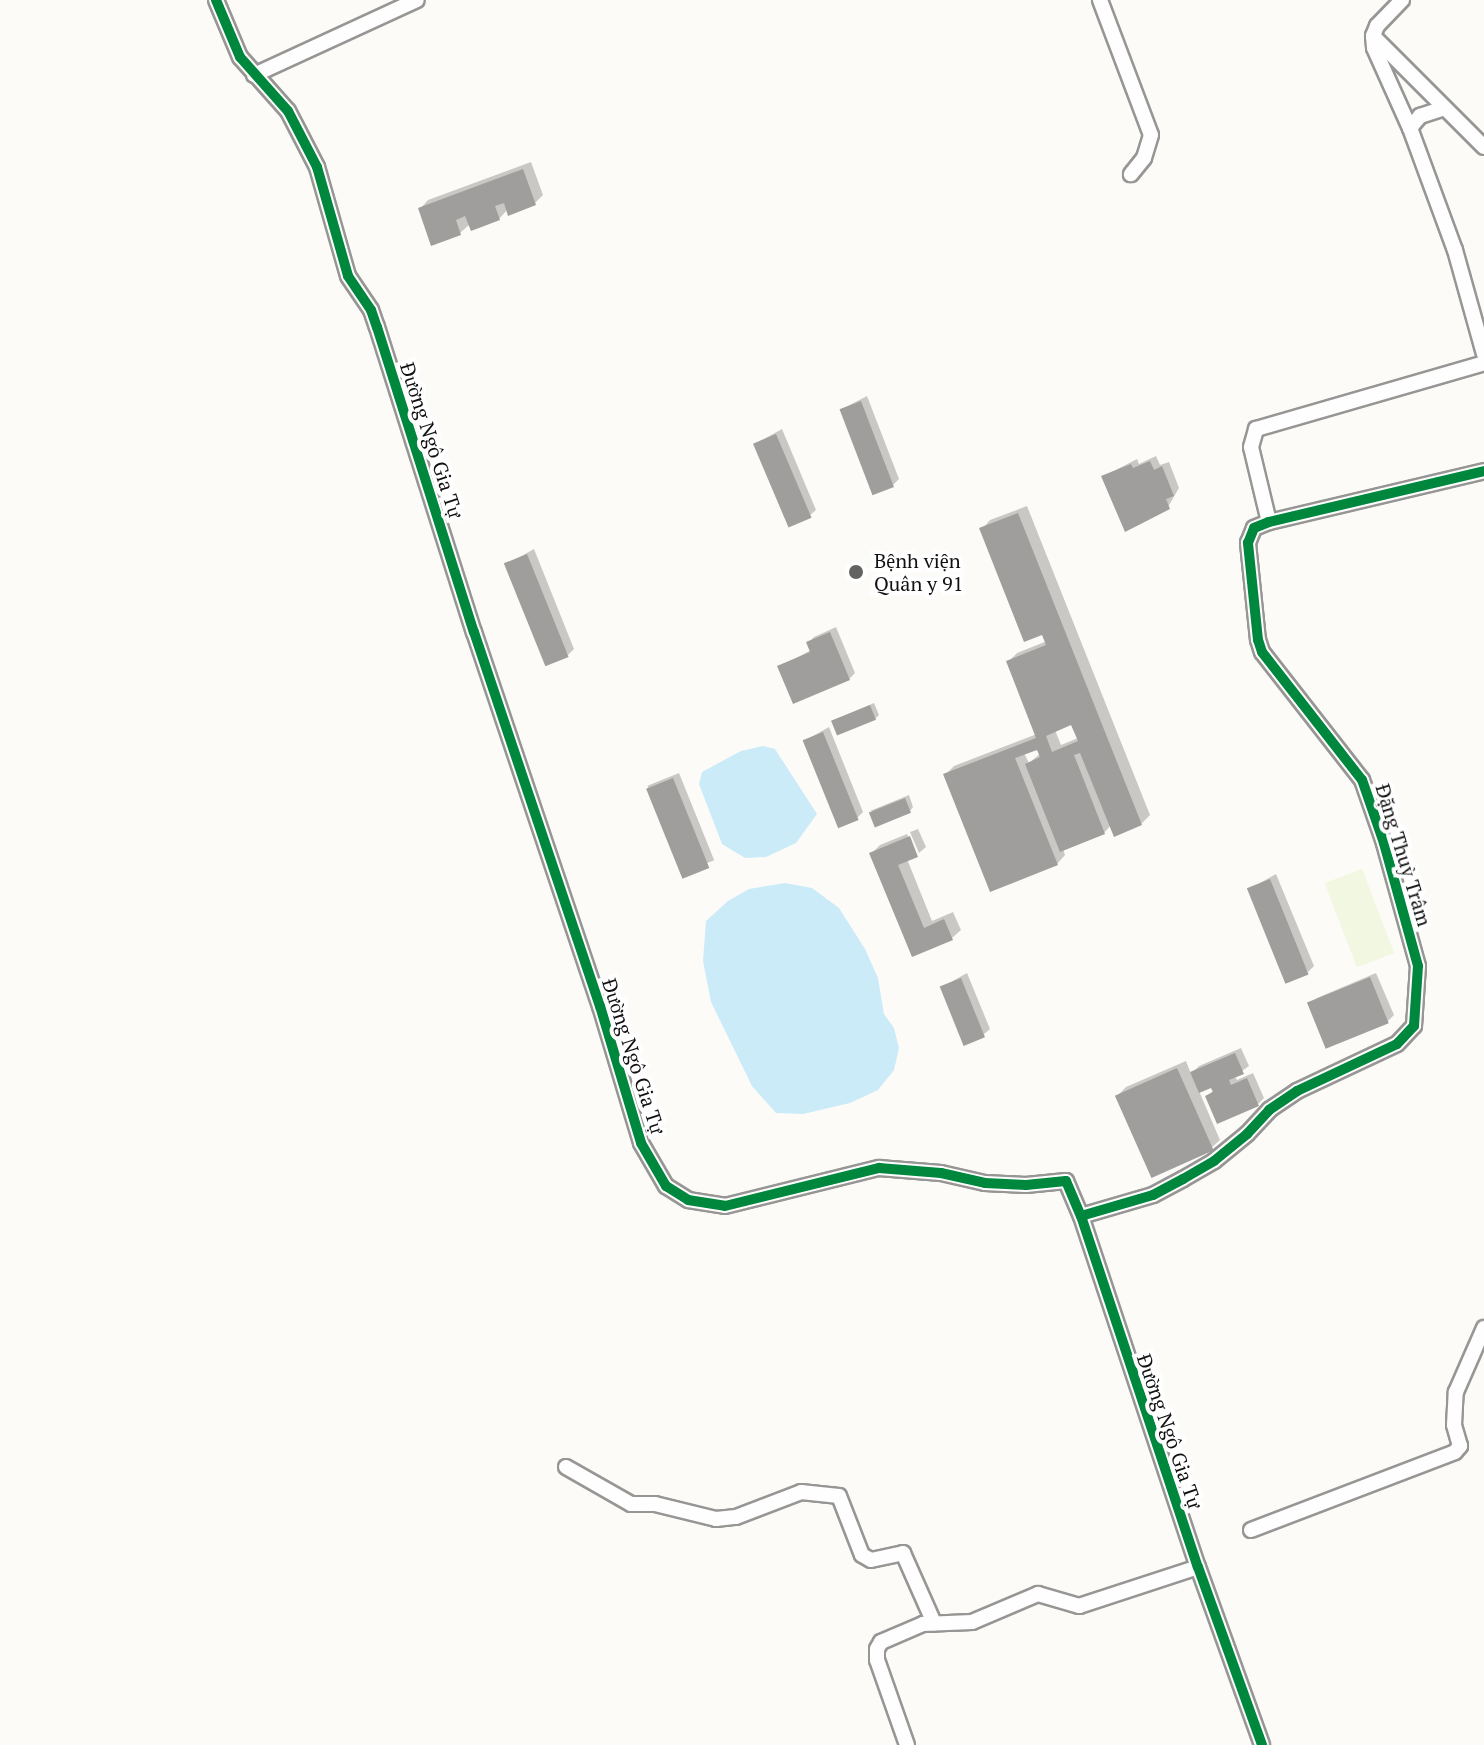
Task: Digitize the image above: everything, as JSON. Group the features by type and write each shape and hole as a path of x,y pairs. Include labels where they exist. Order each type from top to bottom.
{"street":[{"name":"Đường Ngô Gia Tự","path":"216,0 230,41 254,75 288,111 317,167 348,276 371,310 474,632 600,1006 641,1143 666,1186 688,1200 725,1206 879,1168 941,1173 985,1183 1026,1185 1066,1181 1081,1216 1113,1319 1260,1745"},
{"path":"254,75 417,0"},
{"path":"1100,0 1151,135 1144,158 1131,174"},
{"path":"1402,0 1377,26 1373,36 1374,48 1410,128 1462,270 1484,354"},
{"path":"1373,36 1484,147"},
{"path":"1410,128 1420,116 1444,108"},
{"path":"1484,363 1256,429 1251,447 1269,522 1484,471"},
{"name":"Đặng Thuỳ Trâm","path":"1081,1216 1153,1195 1183,1179 1214,1161 1247,1134 1269,1110 1297,1091 1397,1044 1414,1026 1418,966 1362,780 1274,671 1258,640 1248,543 1254,528 1269,522"},
{"path":"1251,1530 1455,1452 1460,1446 1454,1425 1456,1392 1484,1328"},
{"path":"566,1467 631,1504 655,1504 716,1519 736,1517 801,1492 839,1496 862,1555 871,1560 903,1553 934,1623"},
{"path":"907,1745 877,1649 881,1642 912,1627 972,1622 1038,1594 1079,1606 1198,1567"}],"green space":[{"path":"1362,869 1394,953 1357,967 1325,883"}],"water":[{"path":"763,746 775,749 817,814 796,843 766,857 745,858 722,844 699,784 702,772 741,751"},
{"path":"785,883 812,888 839,908 865,949 878,978 884,1014 894,1028 899,1048 894,1070 878,1090 850,1103 803,1114 776,1113 752,1086 711,1002 703,961 706,921 728,901 749,889"}],"building":[{"path":"523,169 536,205 508,216 504,203 495,206 500,220 471,231 465,216 456,220 461,235 431,246 418,208"},
{"path":"861,401 894,487 872,495 840,409"},
{"path":"776,434 812,518 789,528 753,444"},
{"path":"1150,461 1154,470 1162,466 1174,496 1166,499 1170,509 1125,532 1101,476 1131,464 1133,468"},
{"path":"1018,513 1142,825 1114,837 1080,753 1074,755 1105,834 1060,852 1025,764 1040,757 1037,750 1015,758 1058,865 990,892 943,774 1036,738 1006,661 1046,645 1042,635 1024,642 979,528","holes":["1071,725 1078,741 1052,752 1046,736"]},
{"path":"527,554 569,657 545,666 504,563"},
{"path":"830,632 850,680 793,704 777,666 810,652 806,642"},
{"path":"870,705 876,720 837,736 831,721"},
{"path":"823,732 859,820 838,828 803,740"},
{"path":"673,778 709,868 682,879 646,789"},
{"path":"905,798 911,813 875,827 869,813"},
{"path":"910,836 918,857 898,865 924,928 944,919 953,940 912,957 869,853"},
{"path":"1270,879 1309,974 1285,984 1247,888"},
{"path":"1370,977 1389,1023 1326,1049 1307,1002"},
{"path":"961,978 985,1037 964,1046 940,987"},
{"path":"1235,1053 1244,1074 1229,1080 1231,1085 1247,1078 1259,1106 1217,1124 1205,1096 1213,1092 1211,1088 1199,1093 1190,1072"},
{"path":"1177,1068 1214,1150 1151,1178 1115,1096"}],"cycle path":[{"path":"216,0 240,57 288,111 317,167 348,276 371,310 377,327 474,632 600,1006 641,1143 666,1186 688,1200 725,1206 879,1168 941,1173 985,1183 1026,1185 1066,1181 1081,1216 1198,1567 1262,1745"},
{"path":"1081,1216 1153,1195 1183,1179 1214,1161 1247,1134 1269,1110 1297,1091 1397,1044 1414,1026 1418,966 1384,843 1362,780 1262,652 1258,640 1248,543 1254,528 1269,522 1484,471"}],"place":[{"name":"Bệnh viện Quân y 91","path":"856,572"}]}
